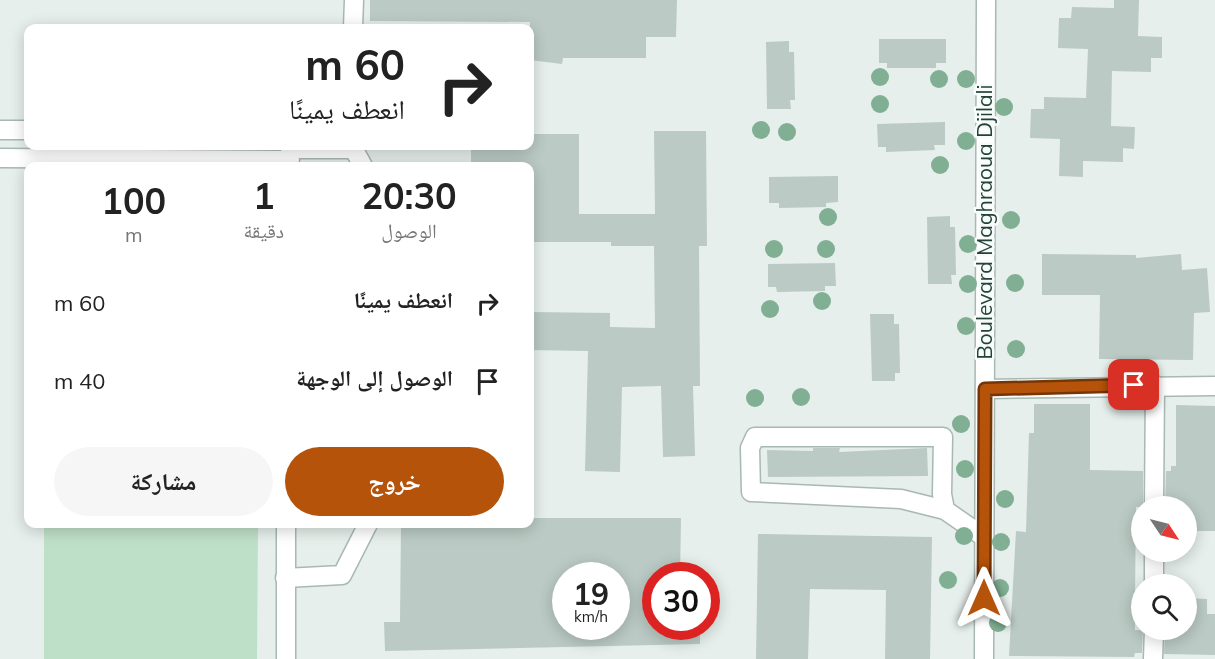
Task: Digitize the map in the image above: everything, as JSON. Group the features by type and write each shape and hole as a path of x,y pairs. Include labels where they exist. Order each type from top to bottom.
{"street":[{"path":"353,24 354,0"},
{"name":"Boulevard Maghraoua Djilali","path":"984,659 986,0"},
{"path":"0,130 24,130"},
{"path":"0,158 290,155 329,150"},
{"path":"1154,496 1155,385"},
{"path":"985,389 1215,386"},
{"path":"945,510 942,494 943,437 755,437 750,448 751,492 901,499 945,510 984,537"},
{"path":"286,528 286,659"},
{"path":"285,578 342,575 366,528"},
{"path":"1153,659 1154,640"}],"green space":[{"path":"44,528 258,528 257,659 44,659"}],"building":[{"path":"370,0 677,0 676,37 646,37 646,58 563,58 562,64 534,60 534,24 530,22 370,21"},
{"path":"1114,0 1139,0 1138,36 1162,37 1162,58 1151,58 1151,72 1112,71 1111,126 1135,127 1134,149 1123,148 1123,162 1083,161 1083,177 1059,176 1060,139 1030,138 1031,109 1044,109 1044,97 1086,98 1088,49 1058,48 1059,18 1071,18 1072,7 1114,8"},
{"path":"879,39 946,39 946,63 936,63 936,68 887,68 887,63 879,63"},
{"path":"789,41 789,52 794,52 795,100 790,100 791,109 767,109 766,42"},
{"path":"945,122 945,145 934,145 935,150 886,152 886,147 878,147 877,124"},
{"path":"654,131 706,131 707,246 699,246 700,386 693,386 695,456 663,457 661,386 622,387 620,472 585,471 588,351 534,350 534,312 610,313 610,327 655,328 654,246 611,246 611,242 534,242 534,162 471,162 471,150 534,150 534,134 579,134 579,214 655,214"},
{"path":"838,176 838,202 826,203 826,207 779,208 779,203 769,203 769,177"},
{"path":"950,216 950,227 955,227 956,275 951,275 952,284 928,284 927,217"},
{"path":"1042,254 1136,255 1136,258 1181,254 1182,270 1207,268 1210,312 1194,313 1193,360 1099,359 1100,295 1042,295"},
{"path":"835,263 836,286 825,286 825,291 777,292 776,287 768,287 768,264"},
{"path":"870,314 894,314 894,324 899,324 900,373 895,373 895,381 872,381"},
{"path":"1034,404 1090,404 1090,470 1143,471 1143,496 1131,496 1131,562 1135,562 1135,574 1131,574 1131,640 1143,640 1142,653 1135,653 1134,657 1009,656 1016,531 1026,532 1029,433 1034,433"},
{"path":"1176,405 1215,406 1215,531 1197,531 1197,496 1165,496 1166,471 1171,471 1171,466 1176,466"},
{"path":"813,448 840,448 839,452 927,448 928,476 768,477 767,450 813,451"},
{"path":"534,518 681,518 680,562 642,562 642,640 700,640 700,644 385,651 384,622 400,622 401,528 534,528"},
{"path":"758,534 932,537 930,659 885,659 886,590 810,589 808,659 756,659"},
{"path":"1197,599 1207,599 1207,614 1215,614 1215,655 1164,654 1165,640 1197,640"}],"route":[{"path":"984,598 985,389 1134,385"}]}
